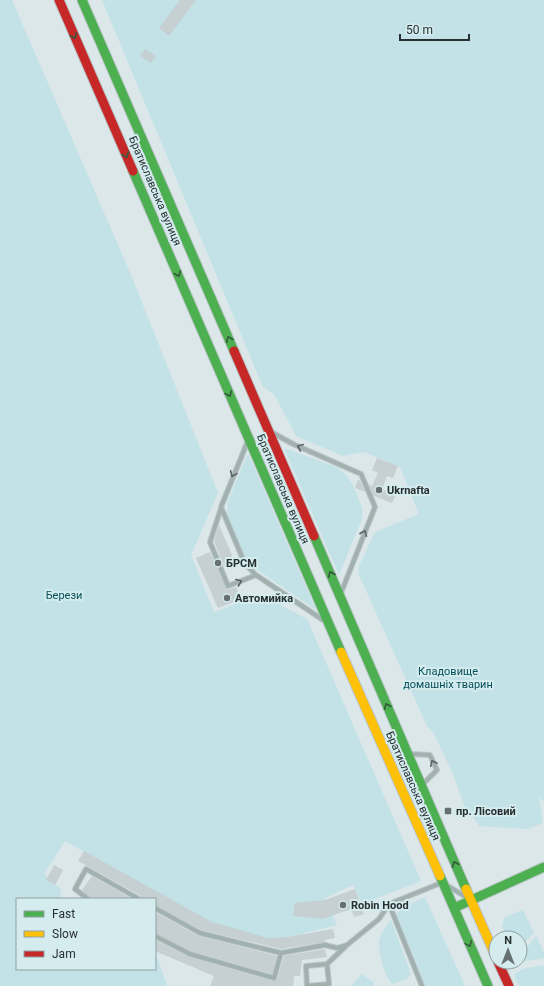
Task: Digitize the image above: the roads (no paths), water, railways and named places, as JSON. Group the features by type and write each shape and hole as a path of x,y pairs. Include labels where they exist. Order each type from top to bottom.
{"main road":[{"name":"Братиславська вулиця","path":"59,0 328,623 488,986"},
{"name":"Братиславська вулиця","path":"82,0 488,939"},
{"path":"454,908 544,867"},
{"path":"502,970 509,986"}],"lane":[{"path":"269,431 293,444 361,474 375,508 340,595"},
{"path":"248,438 221,507 210,542 228,586 256,575"},
{"path":"221,507 245,564 256,575 328,623"},
{"path":"408,754 430,756 437,770 421,785"},
{"path":"87,898 75,889 86,869 137,898"},
{"path":"328,964 329,984 307,986 306,966 328,964 347,945 379,919 389,904 442,883 471,900"},
{"path":"389,904 422,986"},
{"path":"156,909 200,933 281,953 325,945 337,948 347,945"},
{"path":"156,937 190,954 274,978 281,953"}],"place":[{"name":"Ukrnafta","path":"379,490"},
{"name":"БРСМ","path":"218,563"},
{"name":"Автомийка","path":"227,598"},
{"name":"пр. Лісовий","path":"448,811"},
{"name":"Robin Hood","path":"343,905"}],"park label":[{"name":"Берези","path":"64,595"},
{"name":"Кладовище домашніх тварин","path":"448,677"}]}
